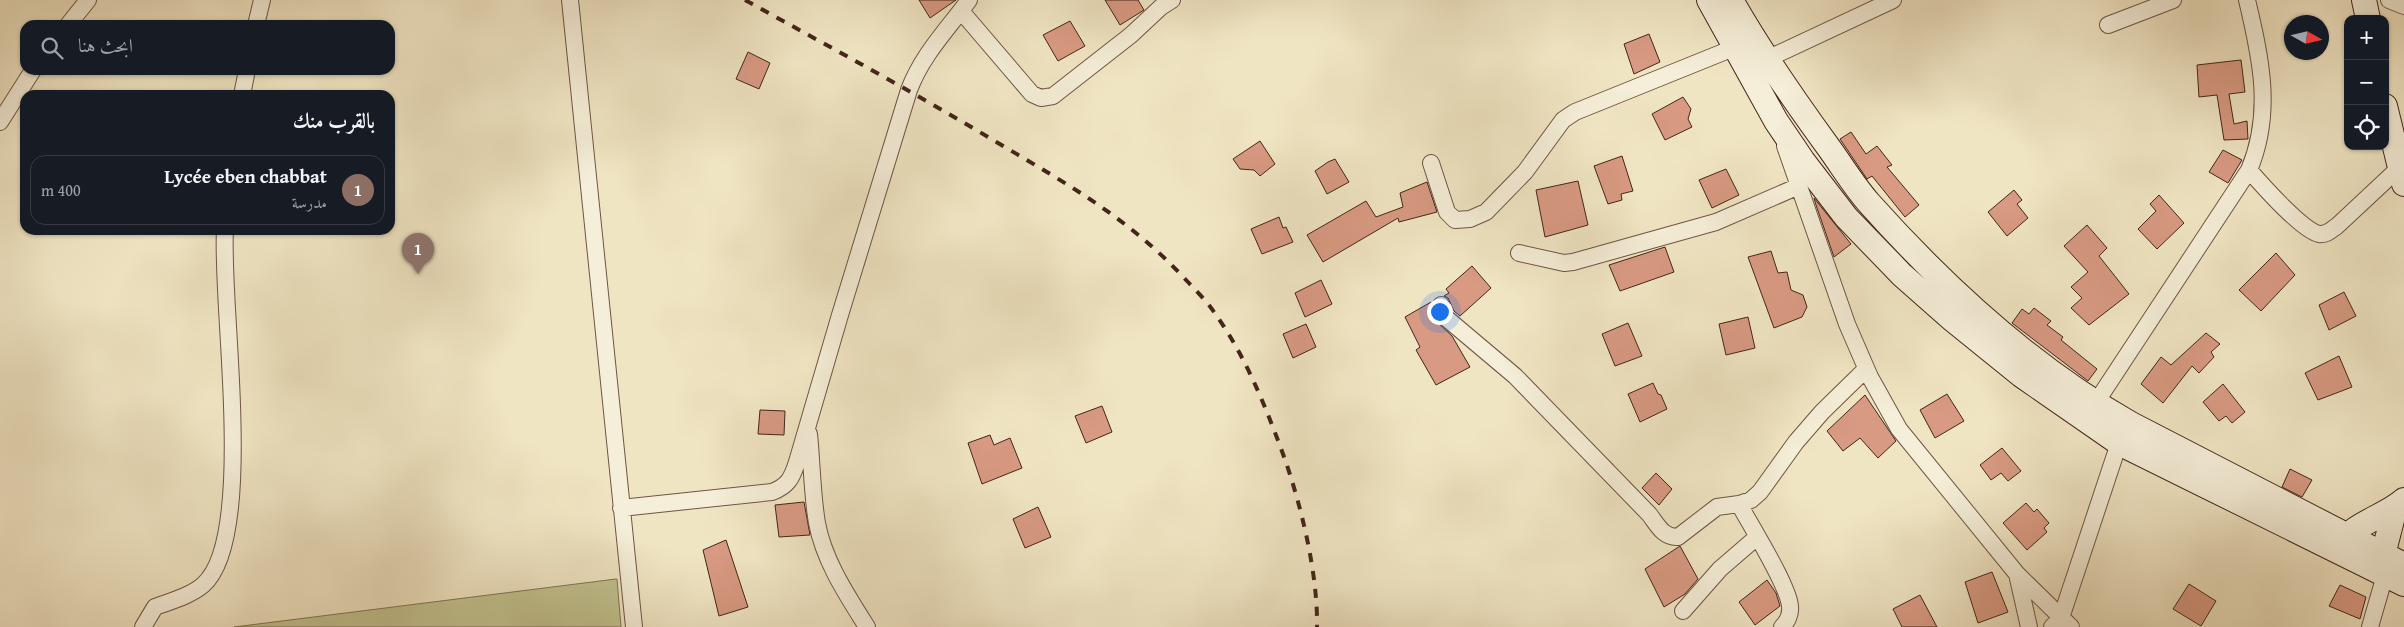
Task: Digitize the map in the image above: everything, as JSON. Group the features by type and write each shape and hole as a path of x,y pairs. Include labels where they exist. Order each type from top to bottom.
{"main road":[{"path":"1709,0 1776,121 1803,161 1846,217 1902,275 2021,376 2125,433 2390,570 2399,504"},
{"path":"1730,0 1767,59 1868,201 1920,257 2032,358 2095,404 2125,433"},
{"path":"2364,0 2367,15"},
{"path":"2389,122 2402,176"},
{"path":"2341,543 2399,504"}],"street":[{"path":"72,20 88,0"},
{"path":"257,20 262,0"},
{"path":"570,0 634,627"},
{"path":"621,508 772,492 789,483 909,90 917,70 929,51 965,6 1032,94 1046,98 1053,96 1172,0"},
{"path":"1767,59 1893,0"},
{"path":"2108,25 2173,0"},
{"path":"2095,404 2249,170 2258,150 2264,112 2254,31 2247,0"},
{"path":"2389,0 2404,6"},
{"path":"1431,163 1446,212 1455,220 1470,219 1486,212 1524,172 1563,120 1575,112 1736,47"},
{"path":"20,90 30,75"},
{"path":"243,90 246,75"},
{"path":"0,122 20,90"},
{"path":"1776,121 1847,324 1866,368 1899,429 2017,574 2061,624"},
{"path":"2249,170 2278,202 2308,228 2321,234 2328,232 2402,176"},
{"path":"1519,253 1564,263 1573,262 1716,222 1799,186"},
{"path":"144,627 155,607 183,597 204,584 217,567 225,547 230,512 234,440 226,301 225,235"},
{"path":"1441,305 1445,316 1515,376 1649,514 1665,534 1671,538 1678,537 1717,507 1751,500 1760,492 1809,427 1866,368"},
{"path":"808,424 817,523 826,552 844,590 867,627"},
{"path":"2061,624 2125,433"},
{"path":"1739,504 1784,588 1790,606 1789,615 1782,627"},
{"path":"1683,611 1720,569 1757,537"},
{"path":"2370,627 2390,570"},
{"path":"2017,574 2029,627"}],"green space":[{"path":"616,579 621,627 234,627"}],"building":[{"path":"919,0 956,0 930,18"},
{"path":"1105,0 1138,0 1144,10 1120,25"},
{"path":"1070,21 1085,46 1058,61 1043,35"},
{"path":"1649,34 1660,62 1634,74 1624,44"},
{"path":"748,52 770,63 759,89 736,79"},
{"path":"2241,60 2245,92 2229,94 2234,124 2247,121 2248,139 2224,140 2217,95 2199,97 2197,65"},
{"path":"1683,97 1691,109 1688,119 1692,127 1665,140 1652,114"},
{"path":"1851,132 1866,154 1877,146 1892,165 1887,167 1919,205 1905,217 1872,176 1867,179 1840,139"},
{"path":"1260,141 1275,164 1260,176 1254,170 1240,169 1233,159"},
{"path":"2223,150 2242,160 2228,183 2209,172"},
{"path":"1622,156 1633,191 1621,194 1622,200 1608,204 1594,166"},
{"path":"1335,159 1349,182 1327,194 1315,171"},
{"path":"1726,169 1739,195 1712,208 1699,180"},
{"path":"1578,181 1588,225 1545,237 1536,190"},
{"path":"1427,182 1437,212 1399,222 1398,218 1323,262 1307,235 1366,201 1376,217 1403,207 1400,193"},
{"path":"2014,190 2022,200 2017,204 2028,218 2007,236 1988,212"},
{"path":"2159,195 2184,223 2157,249 2138,229 2156,211 2150,204"},
{"path":"1814,198 1851,244 1834,257 1816,205"},
{"path":"1279,217 1283,228 1286,227 1293,242 1262,254 1251,229"},
{"path":"2087,225 2107,248 2099,256 2129,294 2089,325 2071,308 2082,298 2071,287 2088,272 2064,246"},
{"path":"1665,247 1674,272 1620,291 1609,265"},
{"path":"1771,251 1778,273 1787,272 1791,290 1803,295 1807,307 1802,317 1774,328 1748,257"},
{"path":"2276,253 2295,275 2261,311 2239,290"},
{"path":"1472,266 1491,288 1460,316 1454,311 1448,298 1444,296 1449,293 1446,289"},
{"path":"1321,280 1332,304 1305,317 1295,293"},
{"path":"2344,292 2356,316 2329,330 2319,305"},
{"path":"1431,302 1436,321 1452,336 1470,367 1436,385 1416,350 1420,347 1405,317"},
{"path":"2034,308 2051,321 2047,325 2063,337 2061,340 2097,369 2088,381 2012,323 2022,309 2029,314"},
{"path":"1748,317 1755,348 1726,355 1719,324"},
{"path":"1628,323 1642,356 1615,366 1602,334"},
{"path":"1306,324 1316,347 1293,358 1283,334"},
{"path":"2206,333 2220,344 2211,352 2214,357 2199,373 2192,366 2163,403 2141,384 2161,357 2171,365"},
{"path":"2339,356 2352,387 2318,400 2305,373"},
{"path":"1653,383 1667,409 1640,422 1628,394"},
{"path":"2223,384 2245,412 2232,423 2226,416 2219,421 2203,402"},
{"path":"1947,394 1964,421 1935,438 1920,410"},
{"path":"1865,395 1896,441 1878,458 1860,438 1843,451 1827,431"},
{"path":"1102,406 1112,432 1086,443 1075,416"},
{"path":"760,410 785,411 784,435 758,434"},
{"path":"990,435 994,445 1010,438 1022,468 982,484 968,443"},
{"path":"2002,448 2021,471 2008,481 2001,473 1991,480 1980,465"},
{"path":"2290,469 2312,480 2302,497 2282,487"},
{"path":"1656,473 1672,489 1659,505 1642,488"},
{"path":"804,502 810,535 779,537 775,505"},
{"path":"2026,503 2034,512 2037,509 2049,523 2044,528 2047,532 2027,550 2003,523"},
{"path":"1038,507 1051,537 1025,548 1013,519"},
{"path":"726,540 748,607 719,616 703,550"},
{"path":"1680,546 1698,579 1685,594 1664,607 1645,569"},
{"path":"1992,572 2008,612 1978,623 1965,582"},
{"path":"1767,580 1776,593 1780,606 1755,625 1739,602"},
{"path":"2189,584 2216,601 2201,626 2173,609"},
{"path":"2340,585 2366,597 2360,619 2329,606"},
{"path":"1920,595 1937,627 1902,627 1893,609"}],"railway":[{"path":"745,0 935,106 1098,204 1143,239 1201,296 1225,328 1245,363 1283,454 1307,539 1315,585 1317,627"}],"place":[{"name":"Lycée eben chabbat","path":"418,274"}]}
